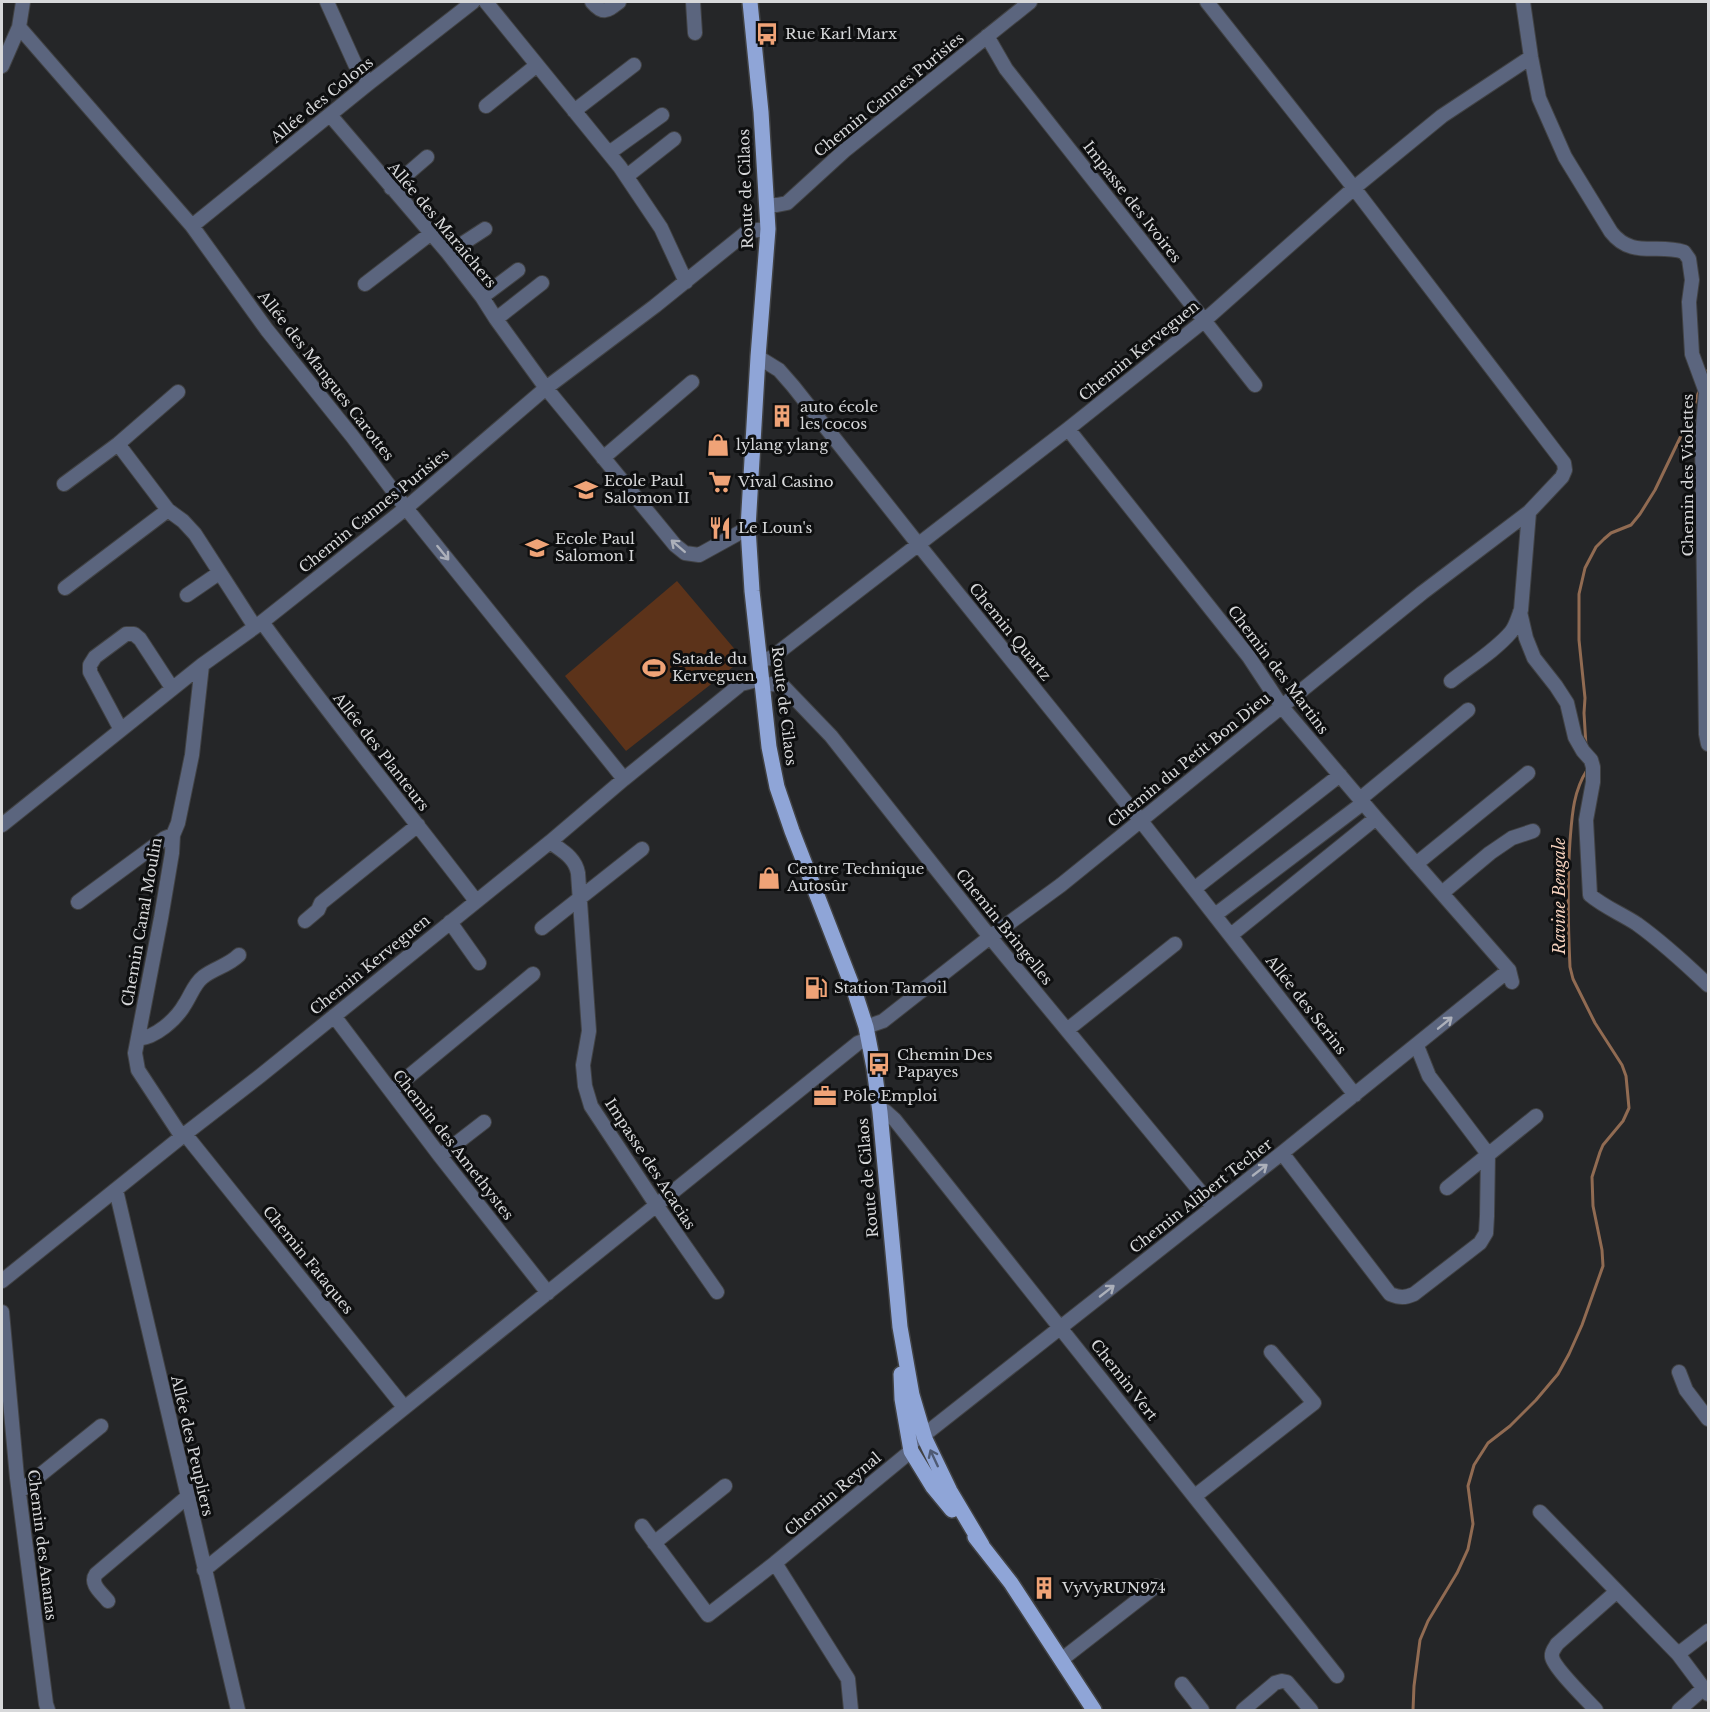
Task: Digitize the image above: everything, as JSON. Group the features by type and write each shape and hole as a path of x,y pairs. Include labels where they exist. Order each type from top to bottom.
{"main road":[{"name":"Route de Cilaos","path":"750,2 761,112 768,229 748,528 761,683 769,747 777,787 855,993 867,1033 880,1112 900,1327 902,1399 910,1447 933,1487 952,1504 1011,1583 1094,1710"},
{"name":"Route de Cilaos","path":"900,1327 912,1395 924,1436 952,1504"}],"street":[{"path":"2,66 19,27 23,2"},
{"path":"327,2 355,64 369,83"},
{"name":"Allée des Colons","path":"192,226 472,2"},
{"path":"486,2 627,176 661,228 686,282"},
{"path":"592,2 602,10 608,10 619,2"},
{"path":"693,2 695,33"},
{"name":"Chemin Cannes Purisies","path":"767,205 786,202 844,151 1030,2"},
{"path":"1207,2 1354,188"},
{"name":"Chemin des Violettes","path":"1523,2 1524,20 1539,98 1565,157 1616,240 1639,249 1677,249 1684,252 1689,259 1692,280 1689,302 1692,354 1706,392 1706,734 1708,744"},
{"name":"Allée des Mangues Carottes","path":"19,27 192,226 267,330 406,508 624,779"},
{"name":"Impasse des Ivoires","path":"987,36 1006,69 1255,385"},
{"name":"Chemin Kerveguen","path":"759,660 771,658 1068,429 1205,320 1354,188 1442,116 1531,57"},
{"path":"486,106 537,65"},
{"path":"574,111 634,65"},
{"name":"Allée des Maraîchers","path":"330,115 448,253 546,388 675,545 686,553 699,555 748,528"},
{"path":"609,153 662,115"},
{"path":"627,176 674,139"},
{"path":"391,188 428,157"},
{"name":"Chemin du Petit Bon Dieu","path":"204,1570 657,1206 858,1043 867,1033 1061,885 1422,593 1529,512 1562,477 1565,471 1564,463 1354,188"},
{"name":"Chemin Cannes Purisies","path":"2,825 172,688 406,508 546,388 686,282 748,231 759,228 768,229"},
{"path":"448,253 485,229"},
{"path":"365,284 430,234"},
{"path":"482,297 518,270"},
{"path":"496,319 542,283"},
{"name":"Chemin Quartz","path":"758,357 779,370 793,386 1231,935"},
{"path":"603,458 692,382"},
{"path":"64,484 118,444 178,392"},
{"name":"Chemin des Martins","path":"1068,429 1249,657 1282,707 1510,976"},
{"name":"Allée des Planteurs","path":"118,444 168,510 195,534 219,573 258,624 476,901"},
{"path":"65,588 168,510"},
{"path":"1529,512 1520,612 1526,638 1534,658 1567,703 1575,737 1591,760 1593,767 1593,782 1586,820 1590,895 1600,904 1641,927 1708,985"},
{"path":"187,595 219,573"},
{"path":"1451,681 1502,641 1512,630 1520,612"},
{"path":"121,730 90,672 90,665 95,657 126,634 134,634 140,639 172,688"},
{"name":"Chemin Canal Moulin","path":"183,1135 138,1070 135,1053 161,918 173,835 178,823 192,755 202,665"},
{"name":"Chemin Kerveguen","path":"2,1281 550,842 741,684 761,683"},
{"name":"Chemin Bringelles","path":"761,683 782,685 831,736 990,937 1213,1207"},
{"path":"1215,915 1362,801 1468,710"},
{"path":"1416,864 1528,773"},
{"path":"1194,889 1340,775"},
{"path":"1231,935 1376,818"},
{"path":"305,921 318,910 321,903 418,825"},
{"path":"1442,893 1512,838 1533,831"},
{"path":"78,902 165,838 173,835"},
{"name":"Impasse des Acacias","path":"550,842 572,857 578,873 589,1031 583,1065 585,1086 591,1106 717,1292"},
{"path":"542,928 642,849"},
{"path":"450,922 479,963"},
{"name":"Allée des Serins","path":"1231,935 1355,1095"},
{"path":"1067,1030 1175,944"},
{"path":"138,1039 150,1037 162,1028 178,1014 203,977 230,963 239,955"},
{"path":"391,1091 533,974"},
{"name":"Chemin Alibert Techer","path":"910,1447 1417,1046 1510,976"},
{"name":"Chemin des Amethystes","path":"334,1016 548,1293"},
{"path":"1282,1153 1390,1294 1398,1298 1414,1294 1480,1243 1486,1233 1488,1154 1436,1085 1417,1046"},
{"name":"Chemin Vert","path":"880,1112 885,1111 895,1120 1337,1676"},
{"path":"1447,1188 1536,1116"},
{"path":"440,1156 484,1122"},
{"name":"Chemin Fataques","path":"183,1135 404,1407"},
{"name":"Allée des Peupliers","path":"116,1190 238,1710"},
{"name":"Chemin des Ananas","path":"2,1312 19,1492 48,1710"},
{"path":"1195,1496 1314,1403 1271,1352"},
{"path":"1679,1371 1686,1390 1708,1419"},
{"path":"19,1492 101,1426"},
{"name":"Chemin Reynal","path":"654,1543 708,1615 775,1563 910,1447"},
{"path":"642,1526 654,1543 725,1486"},
{"path":"108,1601 93,1582 93,1577 187,1497"},
{"path":"1540,1512 1678,1654 1706,1691 1679,1710"},
{"path":"775,1563 848,1679 851,1710"},
{"path":"1061,1660 1156,1586"},
{"path":"1596,1710 1558,1668 1552,1659 1552,1652 1557,1644 1616,1592"},
{"path":"1678,1654 1708,1631"},
{"path":"1243,1710 1275,1683 1282,1681 1289,1684 1311,1710"},
{"path":"1182,1684 1202,1710"}],"shaded area":[{"name":"Satade du Kerveguen","path":"677,581 743,659 626,751 565,676"}],"waterway":[{"name":"Ravine Bengale","path":"1705,377 1708,370"},
{"name":"Ravine Bengale","path":"1586,746 1585,698 1579,640 1579,594 1585,568 1596,547 1604,539 1611,533 1631,525 1640,514 1655,490 1691,415 1700,388"},
{"name":"Ravine Bengale","path":"1413,1710 1420,1640 1468,1549 1473,1524 1468,1486 1474,1465 1488,1443 1510,1426 1558,1374 1582,1325 1603,1266 1593,1206 1592,1177 1603,1145 1623,1121 1629,1108 1626,1076 1622,1065 1595,1023 1573,979 1570,967 1568,888 1571,832 1576,796 1587,770"}],"place":[{"name":"Rue Karl Marx","path":"767,34"},
{"name":"auto école les cocos","path":"782,416"},
{"name":"lylang ylang","path":"718,445"},
{"name":"Vival Casino","path":"720,482"},
{"name":"Ecole Paul Salomon II","path":"586,490"},
{"name":"Le Loun's","path":"720,528"},
{"name":"Ecole Paul Salomon I","path":"537,548"},
{"name":"Satade du Kerveguen","path":"654,668"},
{"name":"Centre Technique Autosûr","path":"769,878"},
{"name":"Station Tamoil","path":"816,988"},
{"name":"Chemin Des Papayes","path":"879,1064"},
{"name":"Pôle Emploi","path":"825,1096"},
{"name":"VyVyRUN974","path":"1044,1588"}]}
